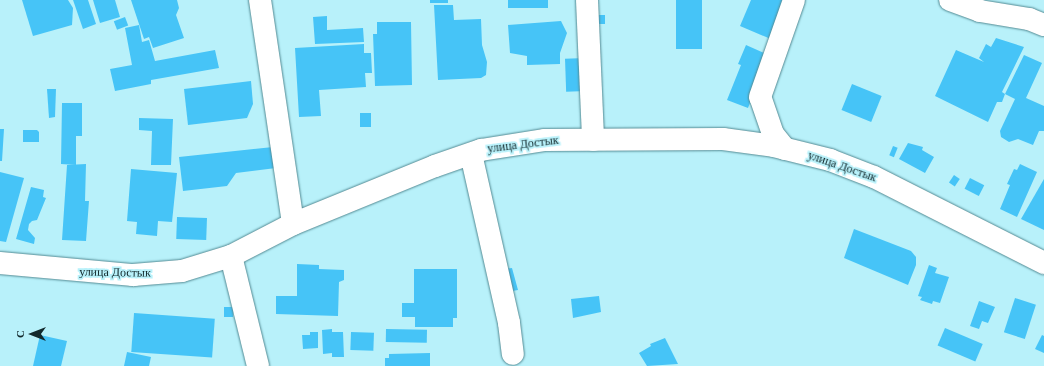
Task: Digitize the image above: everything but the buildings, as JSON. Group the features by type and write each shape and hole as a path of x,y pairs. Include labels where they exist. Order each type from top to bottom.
{"main road":[{"path":"260,0 293,224"},
{"path":"587,0 593,140"},
{"path":"785,149 773,134 760,97 794,0"},
{"path":"950,0 980,11 1028,19 1044,25"},
{"name":"улица Достык","path":"0,263 133,275 182,271 231,256 293,224 471,154 545,140 724,139 785,149 830,160 874,177 1044,263"},
{"path":"471,154 509,323 513,354"},
{"path":"231,256 258,366"}]}
